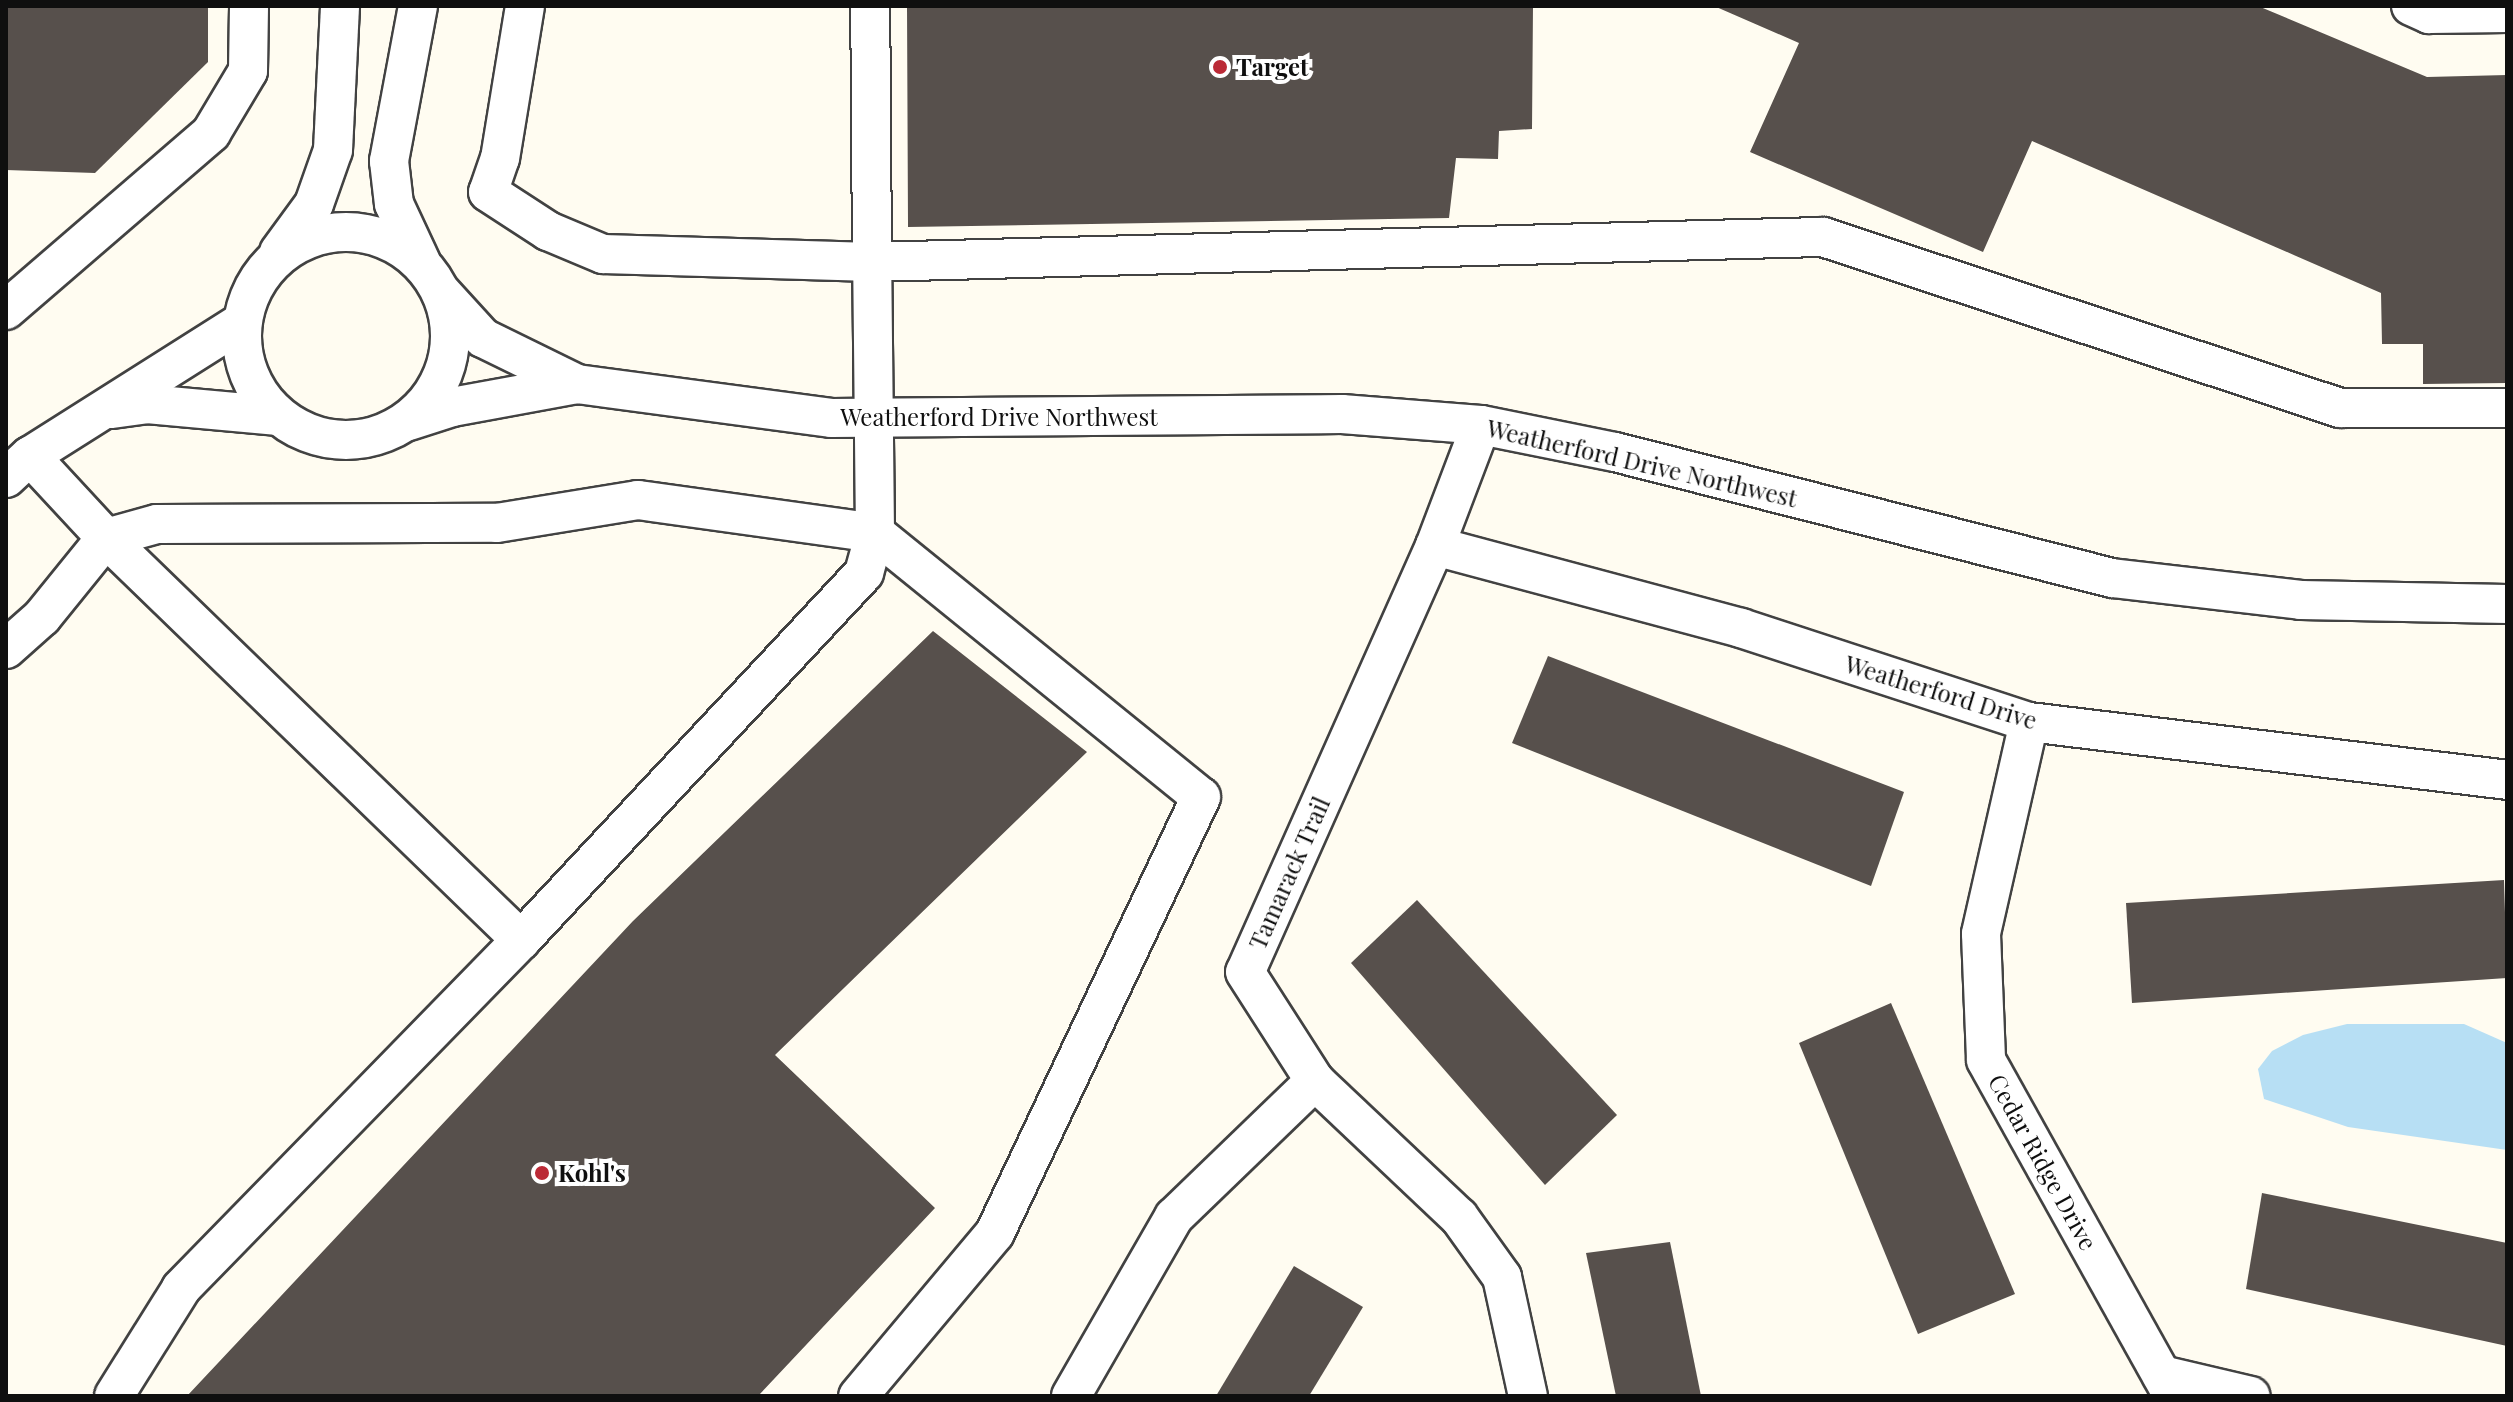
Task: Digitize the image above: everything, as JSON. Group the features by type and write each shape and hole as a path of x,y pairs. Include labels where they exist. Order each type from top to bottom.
{"street":[{"path":"6,310 211,133 248,71 249,6"},
{"path":"340,6 333,150 314,204 252,290 242,322 243,356 251,378 278,416 308,434 342,442 378,436 409,421 433,395 447,362 451,327 432,278 394,204 389,161 418,6"},
{"path":"525,6 500,158 488,192 548,231 603,254 872,262 1823,237 2340,408 2507,408"},
{"path":"114,1396 181,1289 521,940 864,573 875,533 870,420 870,6"},
{"path":"2411,6 2429,14 2507,13"},
{"path":"271,262 309,239 330,232 364,232 395,243 432,278"},
{"name":"Weatherford Drive Northwest","path":"432,278 483,338 577,384"},
{"path":"242,322 18,467 106,538 521,940"},
{"name":"Weatherford Drive Northwest","path":"409,421 452,407 577,384 870,420 1342,414 1481,425 1615,452 2112,578 2301,600 2507,604"},
{"path":"105,410 147,404 278,416"},
{"name":"Tamarack Trail","path":"1481,425 1435,546 1245,972 1315,1081 1459,1217 1502,1277 1528,1396"},
{"path":"6,649 42,617 106,538 157,524 497,523 638,500 875,533 1201,797 995,1233 858,1396"},
{"name":"Weatherford Drive","path":"1435,546 1741,628 2029,722 2507,780"},
{"name":"Cedar Ridge Drive","path":"2029,722 1981,934 1986,1060 2167,1385"},
{"path":"1071,1396 1174,1217 1315,1081"},
{"path":"2167,1385 2251,1396"}],"water":[{"path":"2347,1024 2464,1024 2507,1043 2507,1150 2348,1127 2264,1099 2258,1069 2272,1051 2303,1035"}],"building":[{"path":"6,6 208,6 208,62 95,173 6,170"},
{"name":"Target","path":"907,6 1533,6 1532,129 1499,131 1498,159 1456,158 1449,218 908,227"},
{"path":"1714,6 2258,6 2427,77 2507,75 2507,383 2423,384 2423,344 2382,344 2381,293 2032,141 1983,252 1750,152 1799,43"},
{"path":"933,631 1087,752 775,1055 935,1208 758,1396 187,1396 633,921"},
{"path":"1548,656 1904,792 1871,886 1512,743"},
{"path":"2504,880 2507,978 2132,1003 2126,903"},
{"path":"1417,900 1617,1115 1545,1185 1351,963"},
{"path":"1891,1003 2015,1294 1918,1334 1799,1043"},
{"path":"2262,1193 2507,1243 2507,1346 2246,1289"},
{"path":"1670,1242 1701,1396 1616,1396 1586,1253"},
{"path":"1294,1266 1363,1307 1309,1396 1216,1396"}],"place":[{"name":"Target","path":"1220,67"},
{"name":"Kohl's","path":"542,1173"}]}
